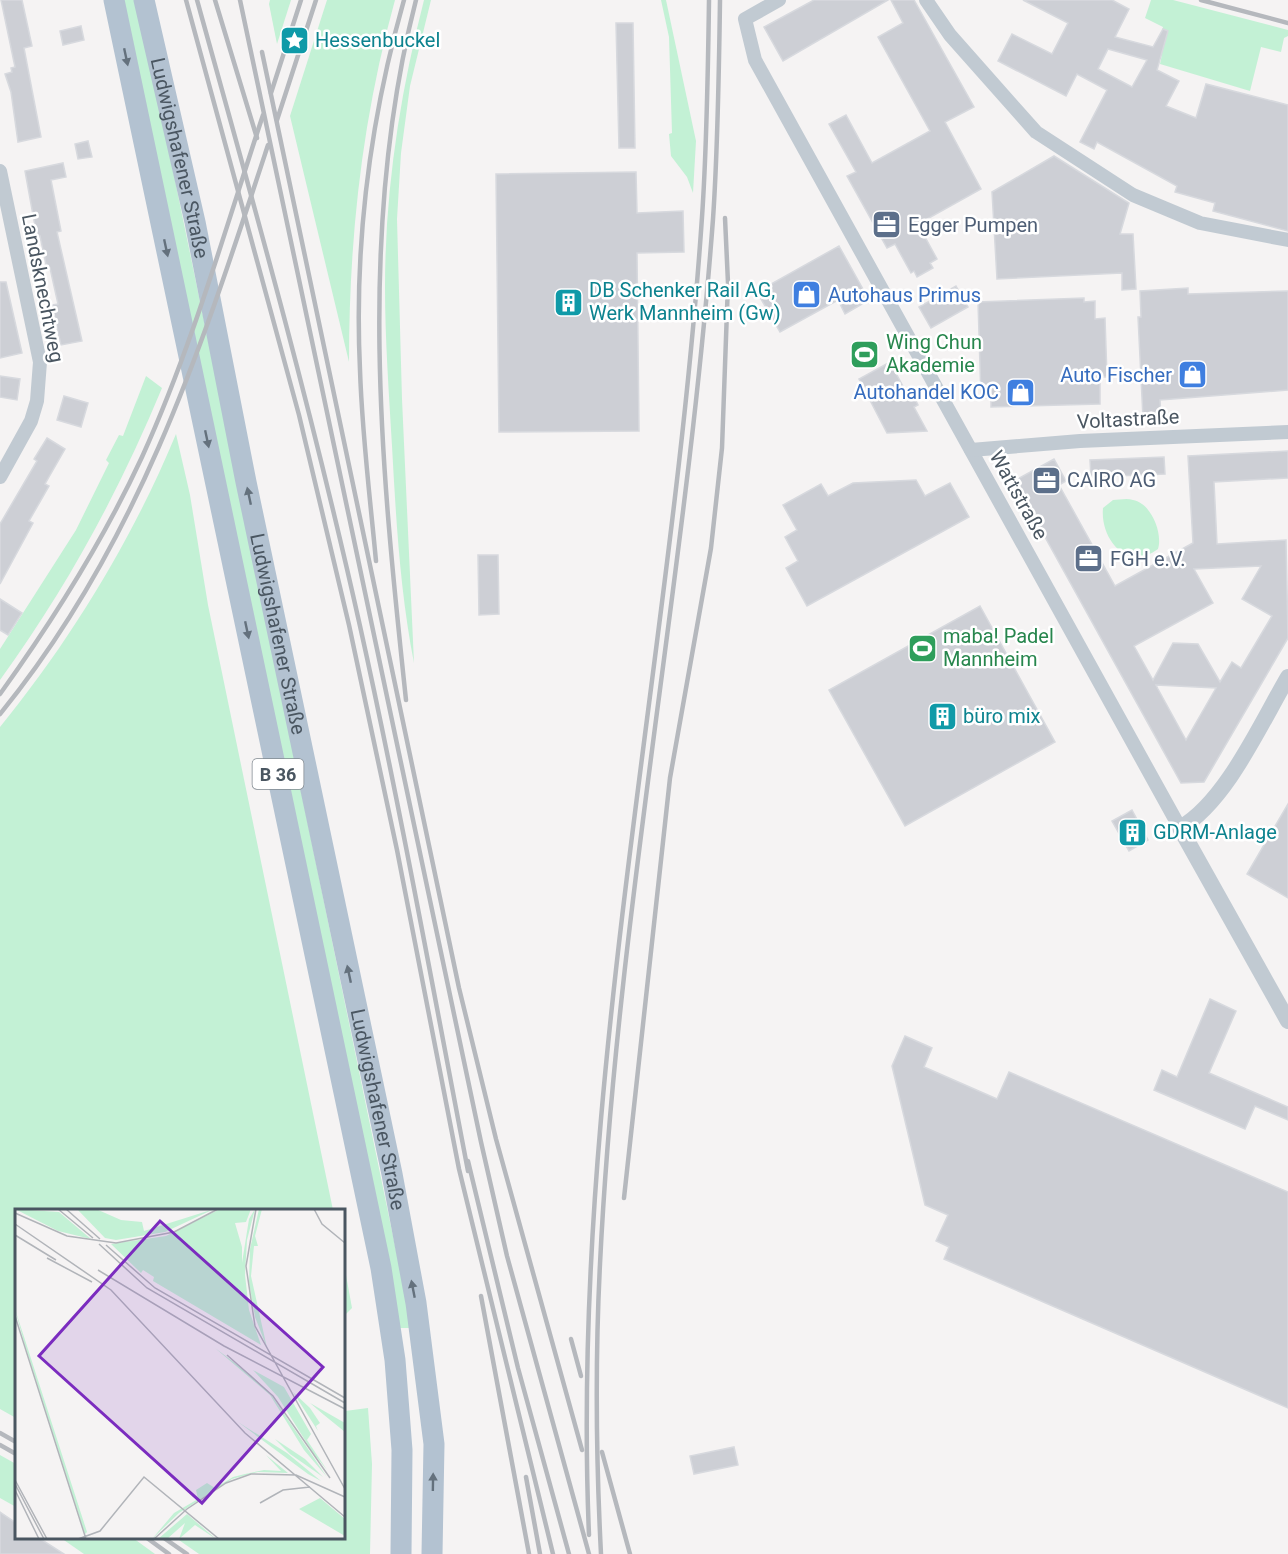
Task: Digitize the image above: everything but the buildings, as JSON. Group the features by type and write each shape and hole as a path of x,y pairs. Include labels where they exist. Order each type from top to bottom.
{"main road":[{"name":"Ludwigshafener Straße","path":"114,0 381,1268 395,1360 402,1450 401,1554"},
{"name":"Ludwigshafener Straße","path":"144,0 195,222 246,482 392,1174 416,1303 434,1444 432,1554"}],"street":[{"name":"Wattstraße","path":"779,0 744,19 755,60 1288,1021"},
{"path":"926,0 950,35 1036,132 1133,195 1200,223 1288,240"},
{"name":"Landsknechtweg","path":"0,171 40,362 37,401 31,422 0,477"},
{"name":"Voltastraße","path":"971,450 1080,441 1288,432"},
{"path":"1180,828 1195,820 1220,792 1288,676"}],"green space":[{"path":"124,0 135,0 165,132 412,1328 400,1328"},
{"path":"270,0 291,0 277,44 269,4"},
{"path":"327,0 395,0 374,89 360,179 352,270 349,362 290,116"},
{"path":"424,0 431,0 410,86 401,153 397,219 402,399 414,663 405,609 397,528 387,366 385,287 391,178 401,107"},
{"path":"661,0 666,0 696,141 693,193 687,177 671,156 669,37"},
{"path":"1151,0 1173,0 1288,30 1288,36 1284,38 1281,52 1261,47 1250,91 1160,64 1163,27 1145,18"},
{"path":"146,376 162,388 128,465 69,575 0,680 0,649 76,530 109,463 106,460 119,435 123,436"},
{"path":"176,434 190,495 208,605 333,1209 15,1209 15,1417 0,1409 0,727 76,623 120,549"},
{"path":"1131,499 1145,507 1157,527 1158,549 1147,555 1136,557 1118,549 1111,541 1103,520 1103,508 1113,500"},
{"path":"345,1270 352,1308 345,1315"},
{"path":"368,1408 372,1464 370,1554 199,1554 177,1539 345,1539 345,1411"},
{"path":"0,1455 15,1463 15,1506 0,1498"},
{"path":"62,1539 134,1539 155,1554 84,1554"}],"railway":[{"path":"186,0 299,415 349,625 397,850 459,1169 553,1554"},
{"path":"197,0 283,312 342,547 389,762 468,1171"},
{"path":"215,0 257,138"},
{"path":"240,0 481,1142 507,1256 589,1554"},
{"path":"271,93 301,0"},
{"path":"277,120 316,0"},
{"path":"376,561 361,394 359,323 362,230 382,91 404,0"},
{"path":"406,700 383,437 380,261 386,174 398,87 416,0"},
{"path":"589,1535 587,1369 594,1204 608,1040 688,382 704,190 709,0"},
{"path":"601,1554 597,1445 597,1337 609,1133 636,872 687,481 701,350 715,192 720,0"},
{"path":"1201,0 1288,23"},
{"path":"262,52 459,988 496,1139 582,1450"},
{"path":"0,694 77,579 142,457 192,331 263,115"},
{"path":"0,714 48,649 91,582 128,513 161,443 217,296 268,145"},
{"path":"624,1198 670,778 711,548 722,448 728,283 725,218"},
{"path":"468,1161 518,1368 569,1554"},
{"path":"481,1296 529,1554"},
{"path":"571,1339 581,1376"},
{"path":"0,1433 15,1441"},
{"path":"0,1445 15,1453"},
{"path":"602,1452 630,1554"},
{"path":"526,1477 540,1554"},
{"path":"148,1539 169,1554"},
{"path":"165,1539 187,1554"}],"place":[{"name":"Hessenbuckel","path":"294,40"},
{"name":"Egger Pumpen","path":"887,225"},
{"name":"Autohaus Primus","path":"807,295"},
{"name":"DB Schenker Rail AG, Werk Mannheim (Gw)","path":"568,302"},
{"name":"Wing Chun Akademie","path":"865,354"},
{"name":"Auto Fischer","path":"1193,375"},
{"name":"Autohandel KOC","path":"1020,392"},
{"name":"CAIRO AG","path":"1046,480"},
{"name":"FGH e.V.","path":"1089,559"},
{"name":"maba! Padel Mannheim","path":"922,648"},
{"name":"büro mix","path":"942,716"},
{"name":"GDRM-Anlage","path":"1132,832"}]}
